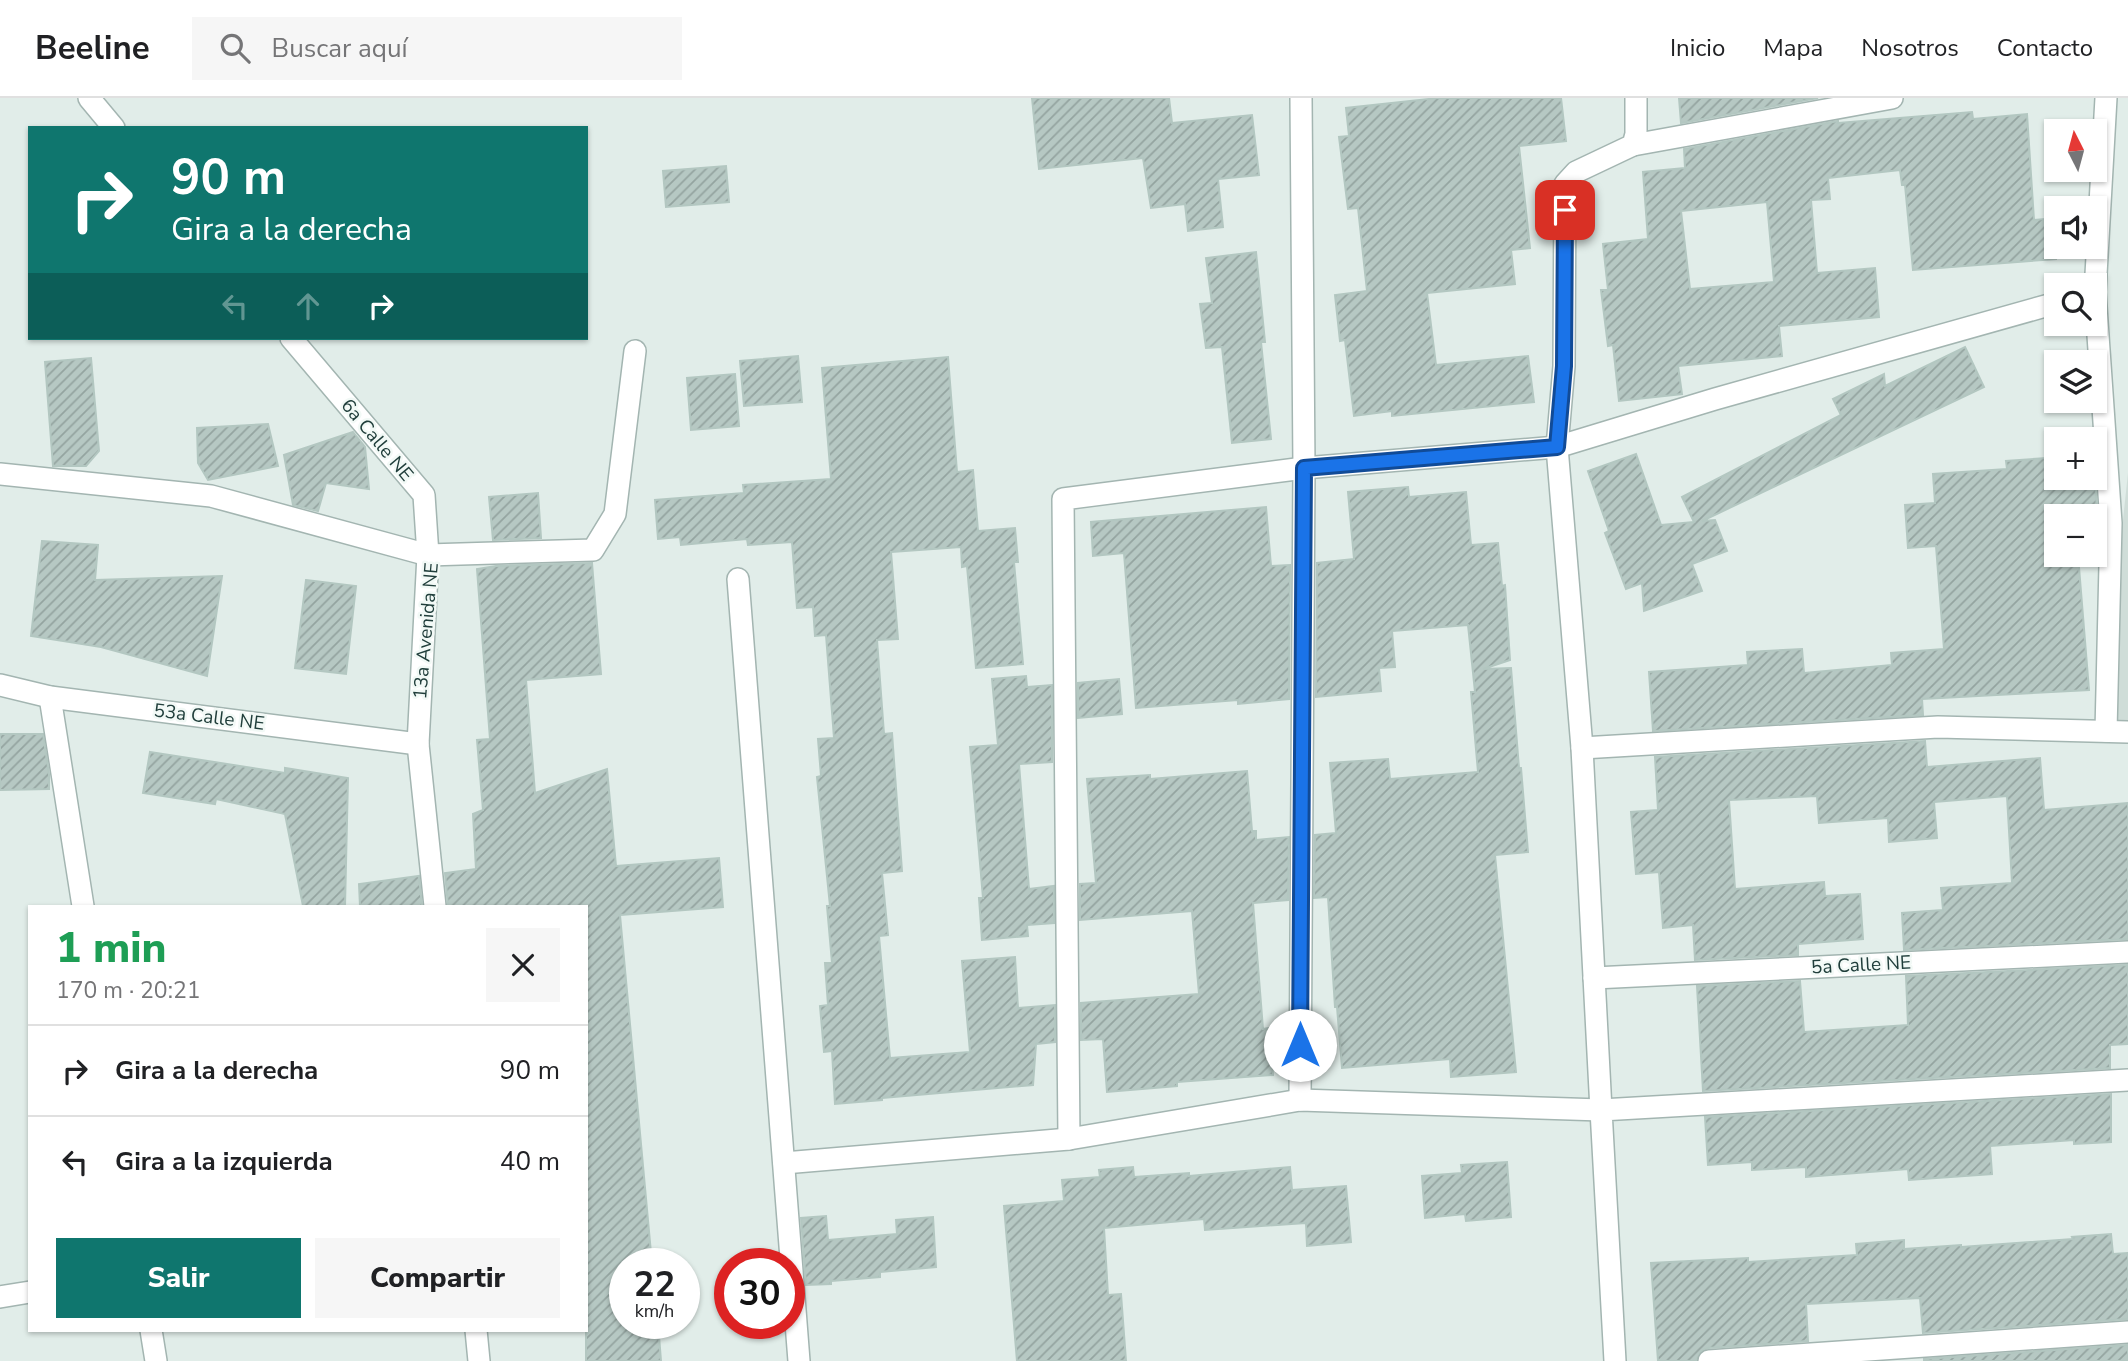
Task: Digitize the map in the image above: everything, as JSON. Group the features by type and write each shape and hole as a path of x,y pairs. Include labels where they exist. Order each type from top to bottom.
{"street":[{"path":"89,98 112,126"},
{"path":"1300,1100 1304,468 1301,98"},
{"path":"1633,145 1636,134 1636,98"},
{"path":"1615,1361 1583,748 1557,447 1564,366 1565,184 1576,172 1633,145 1892,98"},
{"path":"2096,273 2106,98"},
{"path":"1069,1139 1063,499 1304,468 1557,447 1715,399 2044,306"},
{"path":"2098,336 2111,523 2106,731"},
{"name":"6a Calle NE","path":"293,340 424,495 428,555"},
{"name":"13a Avenida NE","path":"435,905 418,744 428,555 593,550 615,514 635,351"},
{"path":"0,474 211,496 428,555"},
{"path":"738,579 799,1361"},
{"name":"53a Calle NE","path":"0,685 50,697 418,744"},
{"path":"50,697 83,905"},
{"path":"1583,748 1938,727 2128,732"},
{"name":"5a Calle NE","path":"1594,978 2128,952"},
{"path":"784,1163 1069,1139 1300,1100 1601,1110 2128,1080"},
{"path":"0,1297 28,1292"},
{"path":"151,1332 156,1361"},
{"path":"476,1332 479,1361"},
{"path":"1709,1361 2128,1332"}],"shaded area":[{"path":"2128,473 2128,739 2100,736"}],"building":[{"path":"1032,98 1169,98 1172,123 1252,115 1259,175 1218,179 1223,227 1188,231 1185,204 1151,208 1143,158 1039,169"},
{"path":"1438,98 1561,98 1566,141 1519,146 1530,248 1511,250 1515,284 1427,293 1436,365 1528,356 1534,402 1392,416 1392,411 1354,416 1345,340 1340,341 1335,295 1367,291 1358,208 1348,209 1339,137 1349,136 1346,108"},
{"path":"1679,98 1818,98 1681,123"},
{"path":"1972,112 1973,119 2027,114 2034,220 2044,219 2044,259 2056,259 1913,270 1905,185 1902,185 1900,170 1828,178 1830,199 1811,200 1817,273 1875,268 1879,317 1779,326 1782,356 1678,366 1682,394 1619,401 1613,345 1608,346 1601,290 1608,290 1603,244 1648,239 1643,172 1685,168 1684,149 1838,121","holes":["1767,202 1774,282 1690,289 1681,211"]},
{"path":"726,166 729,202 666,207 663,171"},
{"path":"1256,252 1265,342 1261,342 1271,439 1232,443 1222,347 1206,348 1200,304 1212,303 1206,258"},
{"path":"1965,347 1984,387 1702,521 1715,520 1727,551 1692,564 1702,591 1644,611 1642,583 1626,589 1605,533 1609,531 1588,471 1636,454 1661,525 1694,522 1682,497 1841,415 1833,399 1884,374 1885,386"},
{"path":"798,356 802,402 744,406 740,361"},
{"path":"948,357 957,472 973,470 978,531 1015,528 1018,562 1014,562 1023,664 976,668 967,566 962,567 961,547 891,552 898,639 877,640 884,734 892,733 902,871 882,873 888,935 879,936 890,1058 970,1052 962,961 1015,957 1018,1008 1055,1005 1055,1042 1036,1044 1033,1085 835,1104 832,1051 824,1052 820,1006 828,1005 825,963 832,963 827,906 830,906 817,777 821,776 818,739 834,738 826,635 815,636 813,607 797,608 792,542 748,545 747,539 681,545 680,537 658,539 655,500 744,493 743,485 831,479 822,368"},
{"path":"91,358 99,451 86,466 53,466 45,362"},
{"path":"735,374 739,426 691,430 687,378"},
{"path":"268,424 278,466 208,480 198,463 197,428"},
{"path":"353,432 365,447 369,489 326,483 318,511 293,505 284,455"},
{"path":"2044,458 2044,490 2096,490 2097,504 2044,504 2044,567 2079,567 2089,690 1922,699 1923,715 1653,731 1649,672 1748,665 1747,652 1802,649 1804,673 1892,665 1891,653 1944,649 1936,546 1908,548 1905,505 1935,503 1933,474 2007,469 2006,461"},
{"path":"1408,487 1409,497 1466,492 1471,545 1498,543 1502,586 1505,585 1510,660 1483,669 1511,668 1528,852 1495,855 1516,1072 1451,1077 1450,1059 1342,1068 1328,897 1314,898 1315,835 1336,833 1330,763 1388,759 1390,779 1478,772 1471,692 1475,692 1468,625 1392,631 1395,667 1379,668 1381,691 1316,697 1317,563 1354,559 1348,492"},
{"path":"538,493 541,538 493,540 489,497"},
{"path":"1266,507 1271,566 1290,565 1289,699 1136,708 1124,553 1093,556 1091,522"},
{"path":"42,541 98,545 95,580 222,576 207,676 101,647 31,636"},
{"path":"592,563 601,674 526,680 535,793 607,769 616,866 719,858 723,907 620,915 651,1248 609,1248 609,1339 659,1339 661,1361 586,1361 588,905 448,905 445,873 476,869 473,814 483,810 477,740 490,739 477,569"},
{"path":"306,580 356,586 346,674 295,668"},
{"path":"1026,676 1027,687 1052,685 1052,762 1019,764 1029,889 1054,886 1054,923 1027,925 1028,936 982,940 979,898 983,898 970,747 998,745 992,679"},
{"path":"1119,679 1122,714 1078,718 1078,683"},
{"path":"0,734 43,734 49,789 0,790"},
{"path":"1925,741 1927,767 2040,758 2044,810 2128,803 2128,939 1904,950 1902,913 1943,910 1941,888 2012,883 2007,796 1934,802 1937,838 1889,842 1888,818 1819,823 1817,796 1729,800 1735,889 1824,882 1825,896 1860,894 1863,939 1798,944 1798,955 1695,960 1693,925 1663,928 1659,872 1636,874 1631,812 1658,810 1655,757"},
{"path":"150,752 285,773 285,768 348,778 345,905 303,905 285,814 216,799 215,804 143,793"},
{"path":"1247,771 1252,831 1256,831 1256,840 1289,837 1288,900 1253,903 1263,1029 1269,1028 1273,1075 1177,1082 1177,1086 1107,1092 1103,1039 1081,1040 1081,1003 1199,994 1192,911 1080,920 1080,884 1096,883 1087,779 1150,775 1150,779"},
{"path":"419,876 422,905 360,905 359,884"},
{"path":"2128,965 2128,1044 2110,1045 2110,1068 1703,1091 1697,986 1800,981 1804,1032 1908,1025 1906,976"},
{"path":"2111,1094 2111,1142 2074,1144 2074,1140 1990,1146 1992,1174 1909,1180 1908,1169 1806,1177 1806,1167 1752,1170 1752,1162 1708,1165 1705,1117"},
{"path":"1507,1162 1511,1217 1466,1221 1465,1214 1425,1218 1422,1176 1462,1173 1461,1165"},
{"path":"1133,1167 1134,1177 1189,1173 1189,1176 1290,1167 1292,1190 1346,1186 1351,1242 1307,1246 1306,1223 1205,1230 1204,1219 1104,1228 1108,1295 1121,1294 1126,1361 1017,1361 1004,1206 1064,1201 1062,1180 1100,1177 1099,1170"},
{"path":"826,1216 828,1240 897,1234 896,1220 933,1217 936,1267 880,1272 880,1277 806,1285 801,1218"},
{"path":"2111,1234 2113,1254 2128,1253 2128,1319 1923,1333 1920,1298 1806,1304 1808,1341 1708,1348 1701,1351 1696,1361 1658,1361 1651,1263 1748,1258 1748,1262 1857,1255 1856,1244 1904,1240 1904,1249 2073,1239 2072,1237"},
{"path":"2128,1345 2128,1361 1924,1361 1924,1359"}],"route":[{"path":"1300,1045 1304,468 1557,447 1564,366 1565,210"}]}
